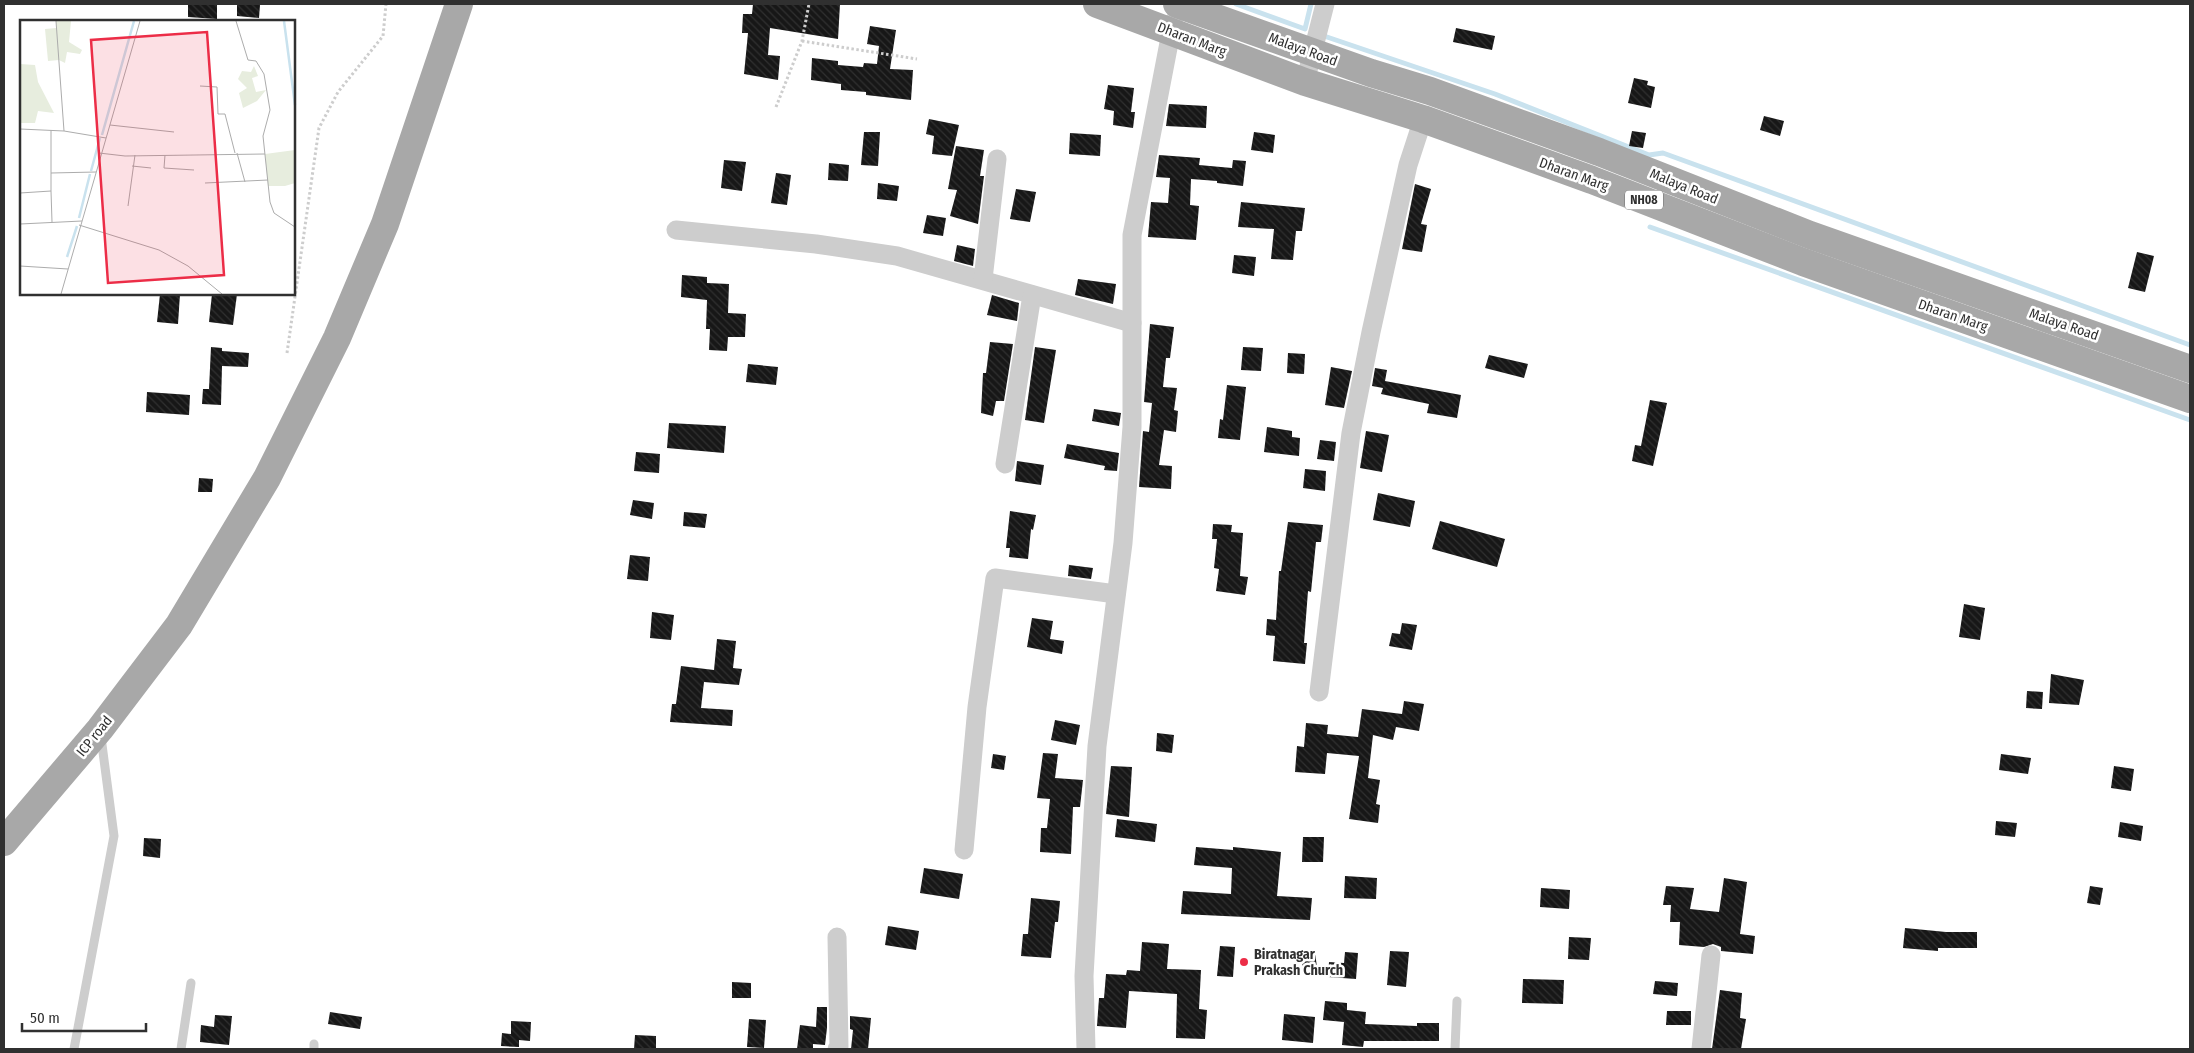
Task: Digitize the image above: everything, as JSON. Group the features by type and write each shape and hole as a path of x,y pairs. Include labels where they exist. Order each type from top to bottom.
{"main road":[{"name":"ICP road","path":"4,842 100,729 179,625 267,478 337,338 384,224 459,4"},
{"name":"Dharan Marg","path":"1096,4 1305,82 1423,119 1608,186 1795,259 2190,398"},
{"name":"Malaya Road","path":"1178,4 1314,53 1430,91 1599,152 1810,235 2190,369"}],"street":[{"path":"1086,1049 1084,976 1097,746 1123,543 1132,428 1132,235 1171,31 1178,4"},
{"path":"1305,82 1326,4"},
{"path":"1319,692 1351,433 1408,165 1423,119"},
{"path":"983,279 997,159"},
{"path":"676,230 816,244 898,256 1132,323"},
{"path":"1005,464 1032,295"},
{"path":"964,850 977,707 995,578 1116,594"},
{"path":"837,937 837,1049"},
{"path":"1701,1049 1711,955"}],"lane":[{"path":"74,1049 114,836 100,729"},
{"path":"181,1049 191,983"},
{"path":"1454,1049 1457,1001"}],"path":[{"path":"287,353 320,128 338,92 383,36 386,4"},
{"path":"776,107 802,41 809,4"},
{"path":"802,41 917,59"}],"building":[{"path":"188,4 217,5 217,19 188,17"},
{"path":"237,4 260,5 259,18 237,16"},
{"path":"753,4 840,4 838,39 770,28 768,55 780,56 778,80 744,74 748,33 742,33 743,14 752,14"},
{"path":"870,26 896,30 890,69 913,70 911,100 866,95 866,92 841,90 841,84 811,80 812,58 838,61 838,65 863,67 864,63 877,64 879,46 867,44"},
{"path":"1456,28 1495,36 1492,50 1453,42"},
{"path":"1634,78 1648,81 1647,85 1655,87 1651,108 1628,103"},
{"path":"1108,85 1134,88 1131,112 1135,112 1133,128 1113,125 1114,111 1104,109"},
{"path":"1169,104 1207,106 1206,128 1166,126"},
{"path":"1764,116 1784,121 1780,136 1760,130"},
{"path":"929,119 959,125 952,156 932,154 934,136 926,134"},
{"path":"1632,131 1646,133 1643,148 1629,146"},
{"path":"864,132 880,132 878,166 861,165"},
{"path":"1254,132 1275,135 1273,153 1251,150"},
{"path":"1070,133 1101,135 1100,156 1069,154"},
{"path":"956,146 984,150 980,176 984,176 978,224 950,216 957,190 948,189"},
{"path":"1159,155 1200,158 1199,165 1232,168 1233,160 1246,161 1243,186 1191,179 1190,205 1199,206 1196,240 1148,237 1151,202 1168,203 1170,178 1156,177"},
{"path":"724,160 746,162 742,191 721,188"},
{"path":"829,163 849,165 848,181 828,180"},
{"path":"776,173 791,175 787,205 771,203"},
{"path":"878,183 899,186 897,201 877,199"},
{"path":"1415,184 1431,189 1421,224 1427,225 1422,252 1402,249"},
{"path":"1016,189 1036,192 1030,222 1010,219"},
{"path":"1241,202 1305,208 1302,231 1296,231 1293,260 1271,259 1274,229 1238,227"},
{"path":"927,215 946,218 943,236 923,233"},
{"path":"957,245 975,249 973,266 954,261"},
{"path":"2137,252 2154,256 2145,292 2128,288"},
{"path":"1234,255 1256,257 1254,276 1232,273"},
{"path":"682,275 707,277 707,283 729,284 728,313 746,314 745,337 728,337 727,351 709,350 710,329 706,329 707,300 681,297"},
{"path":"1078,279 1116,284 1113,304 1075,295"},
{"path":"160,295 180,295 178,324 157,322"},
{"path":"212,295 237,295 233,325 209,322"},
{"path":"992,295 1019,303 1017,321 987,315"},
{"path":"1150,324 1174,327 1170,358 1166,358 1163,387 1177,388 1174,410 1178,411 1176,432 1164,430 1159,465 1172,466 1171,489 1139,487 1143,431 1149,432 1152,403 1144,402"},
{"path":"990,342 1013,344 1004,401 996,401 993,416 981,413 983,373 986,373"},
{"path":"211,347 222,348 222,351 249,353 248,367 222,366 221,405 202,404 203,389 209,389"},
{"path":"1035,347 1056,350 1044,423 1025,420"},
{"path":"1243,347 1263,348 1261,371 1241,370"},
{"path":"1288,353 1305,354 1304,374 1287,373"},
{"path":"1489,355 1528,364 1524,378 1485,368"},
{"path":"748,364 778,367 776,385 746,382"},
{"path":"1331,367 1352,371 1344,408 1325,405"},
{"path":"1375,368 1387,370 1385,381 1461,395 1457,418 1427,413 1429,404 1381,394 1383,388 1372,386"},
{"path":"1227,385 1246,387 1240,440 1218,438 1220,419 1223,420"},
{"path":"147,392 190,395 189,415 146,412"},
{"path":"1650,400 1667,403 1653,466 1632,461 1635,445 1641,446"},
{"path":"1094,409 1121,413 1119,426 1092,421"},
{"path":"669,423 726,426 724,453 667,448"},
{"path":"1267,427 1292,431 1292,437 1300,438 1299,456 1264,452"},
{"path":"1366,431 1389,435 1382,472 1360,468"},
{"path":"1320,440 1336,442 1334,461 1317,459"},
{"path":"1067,444 1119,453 1117,471 1104,470 1105,466 1064,458"},
{"path":"636,452 660,454 659,473 634,471"},
{"path":"1017,461 1044,465 1041,485 1015,481"},
{"path":"1305,469 1326,471 1325,491 1303,488"},
{"path":"199,478 213,479 212,492 198,492"},
{"path":"1378,493 1415,501 1410,527 1373,520"},
{"path":"633,500 654,503 652,519 630,515"},
{"path":"1010,511 1036,515 1033,530 1031,529 1028,559 1009,557 1010,548 1006,548"},
{"path":"684,512 707,514 705,528 683,526"},
{"path":"1440,521 1505,539 1497,567 1432,549"},
{"path":"1288,522 1323,525 1321,542 1316,542 1311,592 1308,591 1304,643 1307,643 1305,664 1273,661 1275,636 1266,635 1267,619 1276,620 1279,571 1281,571"},
{"path":"1213,524 1232,525 1231,532 1243,533 1240,576 1248,577 1245,595 1216,591 1219,569 1214,568 1217,539 1212,539"},
{"path":"630,555 650,557 648,581 627,579"},
{"path":"1069,565 1093,568 1091,579 1068,576"},
{"path":"1964,604 1985,608 1980,640 1959,637"},
{"path":"652,612 674,615 671,640 650,638"},
{"path":"1032,618 1053,621 1050,639 1064,641 1062,654 1027,647"},
{"path":"1402,623 1417,625 1412,650 1389,646 1392,633 1400,634"},
{"path":"717,639 736,641 733,668 742,669 739,685 704,682 701,708 733,710 732,726 670,722 672,704 676,704 681,666 714,670"},
{"path":"2051,674 2084,680 2079,705 2049,703"},
{"path":"2027,691 2043,692 2042,709 2026,708"},
{"path":"1404,701 1424,704 1419,731 1396,727 1393,740 1373,735 1368,778 1380,780 1376,804 1380,805 1378,823 1349,819 1359,756 1327,753 1325,774 1295,772 1297,746 1304,747 1306,723 1328,725 1327,734 1358,737 1362,709 1402,714"},
{"path":"1055,720 1080,725 1076,745 1051,740"},
{"path":"1157,733 1174,735 1172,753 1156,751"},
{"path":"1043,753 1058,754 1055,778 1083,780 1080,807 1073,807 1071,854 1040,852 1041,828 1047,828 1050,799 1037,798"},
{"path":"993,754 1006,756 1004,770 991,768"},
{"path":"2001,754 2031,758 2028,774 1999,770"},
{"path":"1111,766 1132,767 1129,817 1106,814"},
{"path":"2114,766 2134,769 2131,791 2111,788"},
{"path":"1117,819 1157,824 1155,842 1115,837"},
{"path":"1996,821 2017,823 2015,837 1995,835"},
{"path":"2120,822 2143,826 2141,841 2118,837"},
{"path":"1303,837 1324,837 1323,862 1302,862"},
{"path":"144,838 161,839 160,858 143,856"},
{"path":"1196,847 1233,850 1233,847 1281,852 1277,896 1312,898 1310,920 1181,914 1183,891 1231,894 1232,868 1194,865"},
{"path":"924,868 963,874 959,899 920,893"},
{"path":"1345,876 1377,878 1376,899 1344,898"},
{"path":"1724,878 1747,882 1740,934 1755,936 1753,954 1721,951 1721,947 1713,944 1704,947 1679,945 1680,922 1670,922 1671,905 1663,905 1666,886 1694,888 1690,909 1719,912"},
{"path":"2090,886 2103,888 2100,905 2087,903"},
{"path":"1541,888 1570,890 1569,909 1540,907"},
{"path":"1031,898 1060,901 1058,922 1055,922 1051,958 1021,956 1023,934 1028,934"},
{"path":"888,926 919,931 916,950 885,945"},
{"path":"1905,928 1946,932 1977,932 1977,948 1938,948 1938,951 1903,948"},
{"path":"1569,937 1591,938 1589,960 1568,959"},
{"path":"1142,942 1169,944 1167,969 1201,970 1199,1009 1207,1010 1205,1039 1176,1038 1177,994 1129,991 1126,1028 1097,1026 1099,998 1104,998 1106,974 1126,975 1127,970 1140,971"},
{"path":"1220,946 1235,947 1233,977 1217,976"},
{"path":"1390,951 1409,952 1406,987 1387,985"},
{"path":"1345,952 1358,953 1356,979 1328,977 1329,962 1344,963"},
{"path":"1315,953 1317,967 1303,969 1301,956"},
{"path":"1523,979 1564,980 1563,1004 1522,1003"},
{"path":"1655,981 1678,983 1677,996 1653,994"},
{"path":"732,982 751,983 751,998 732,998"},
{"path":"1720,990 1742,993 1740,1018 1746,1019 1741,1049 1712,1049"},
{"path":"1325,1001 1347,1003 1347,1010 1366,1012 1365,1024 1417,1026 1417,1023 1439,1023 1439,1041 1364,1041 1363,1047 1342,1045 1344,1022 1323,1020"},
{"path":"817,1007 827,1007 825,1045 813,1044 813,1049 797,1049 800,1025 816,1027"},
{"path":"1667,1011 1691,1011 1691,1025 1666,1025"},
{"path":"330,1012 362,1017 360,1029 328,1024"},
{"path":"1284,1014 1315,1017 1313,1043 1282,1040"},
{"path":"215,1015 232,1016 229,1045 200,1042 201,1025 214,1027"},
{"path":"850,1016 871,1018 868,1049 851,1049 853,1030 850,1029"},
{"path":"749,1019 766,1020 764,1048 747,1047"},
{"path":"511,1021 531,1022 530,1041 519,1040 519,1047 501,1046 502,1033 511,1034"},
{"path":"635,1035 656,1036 656,1049 634,1049"}],"waterway":[{"path":"1236,4 1305,29 1311,4"},
{"path":"1324,36 1495,94 1649,155 1663,153 2190,345"},
{"path":"1650,227 2190,420"}],"place":[{"name":"Biratnagar Prakash Church","path":"1244,962"}]}
